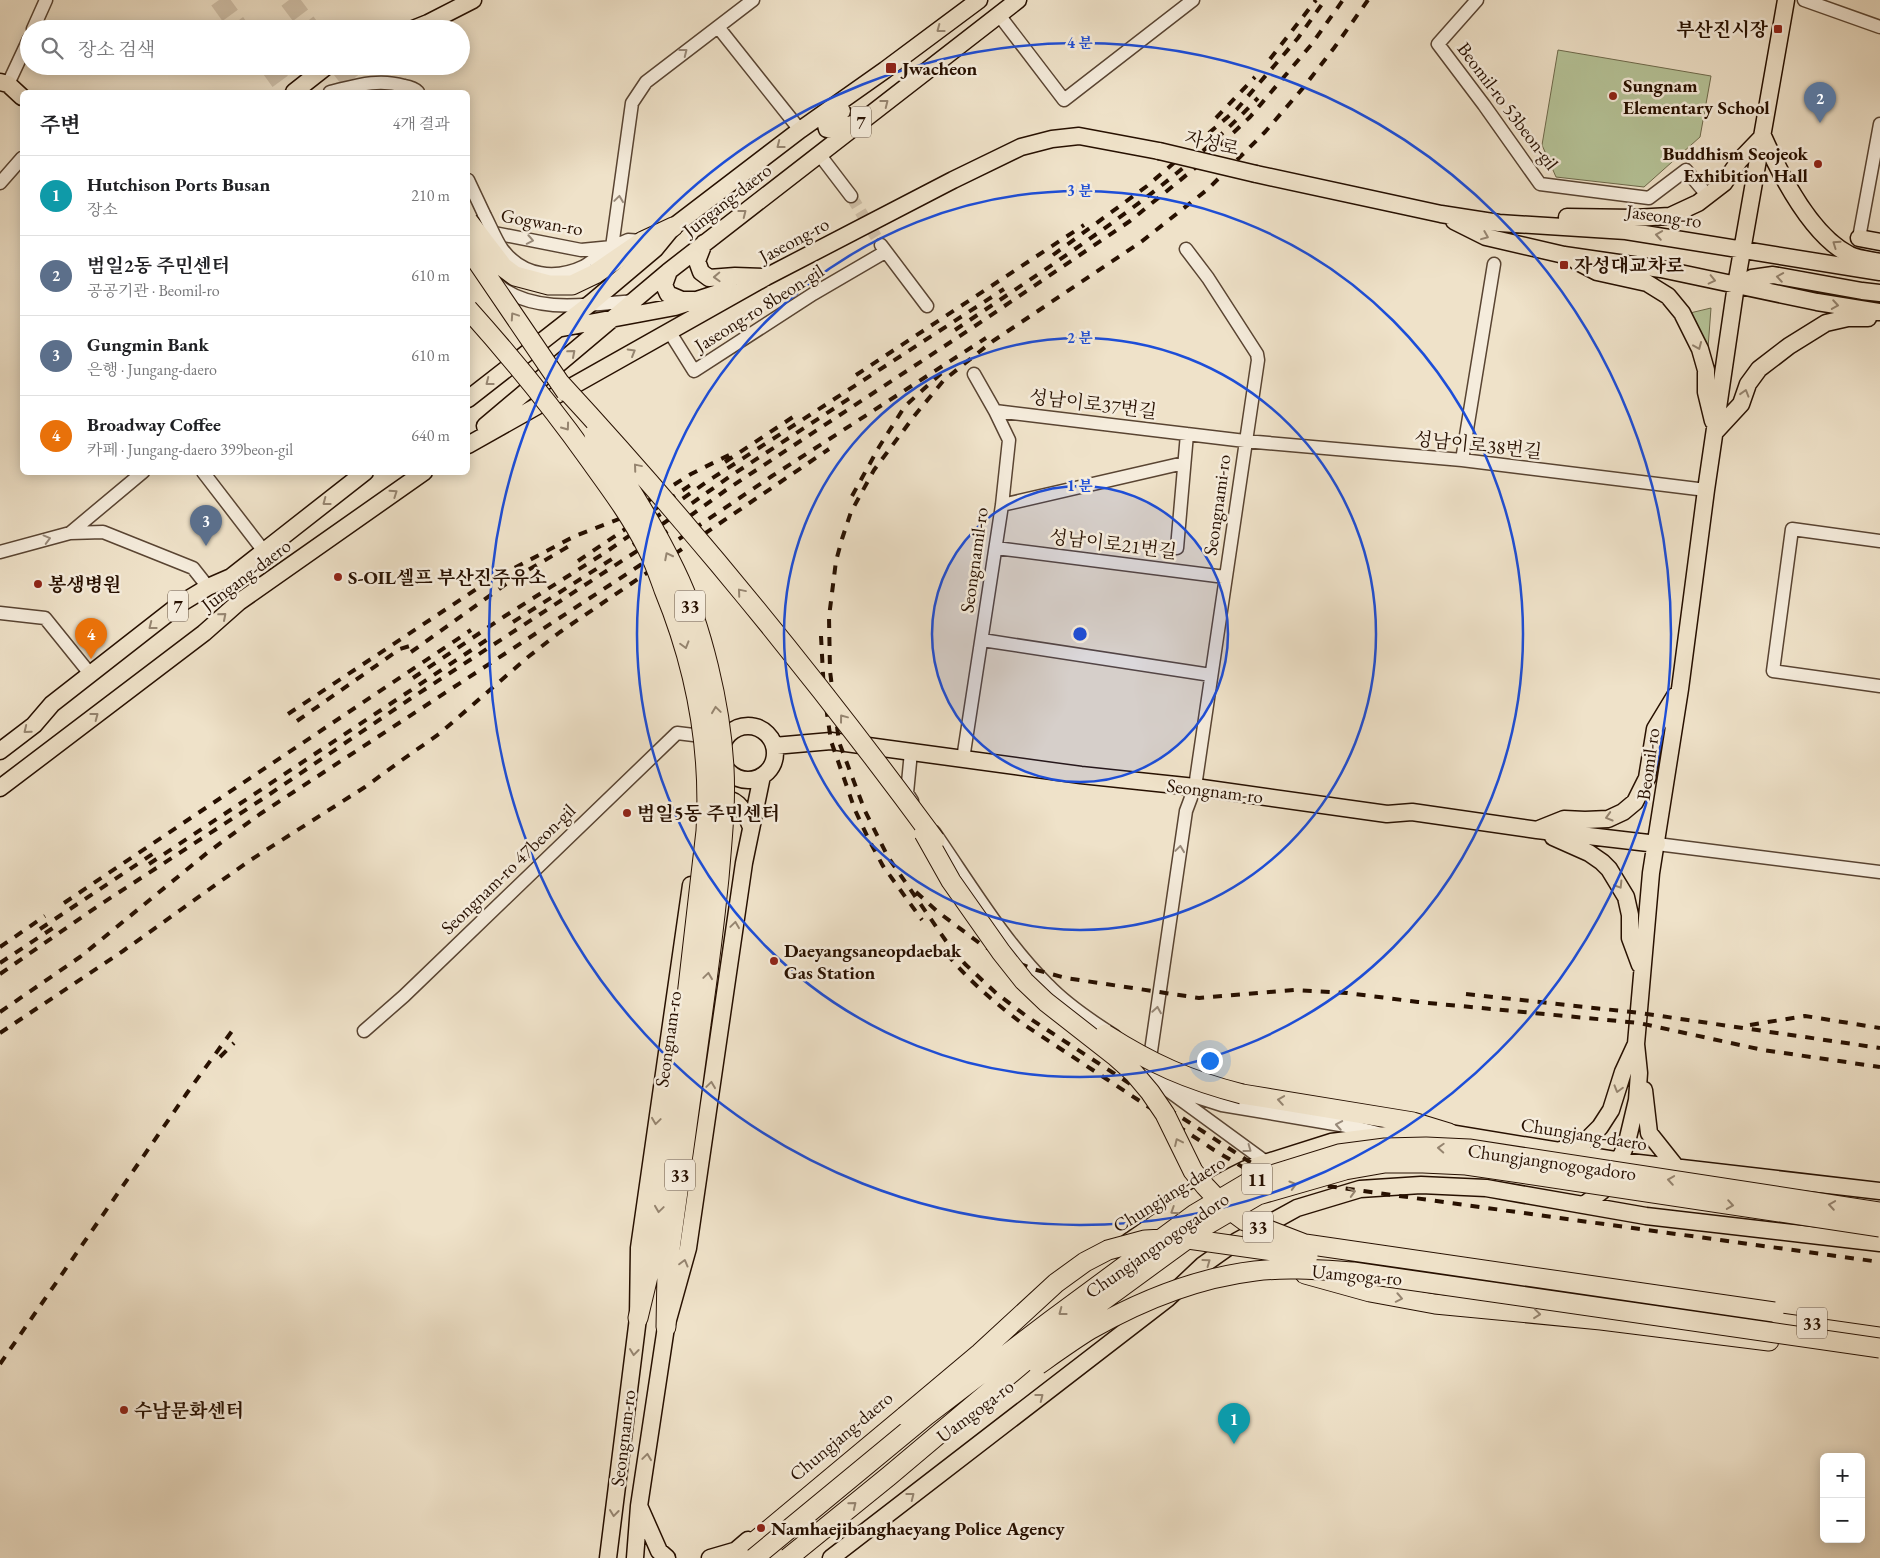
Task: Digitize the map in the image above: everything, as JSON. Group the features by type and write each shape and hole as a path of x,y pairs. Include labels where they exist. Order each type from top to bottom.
{"highway":[{"path":"476,217 503,267 514,276 548,285 572,285 590,270 673,227"},
{"name":"33","path":"470,251 618,470 650,522 676,572 691,610 706,658 717,713 724,766 724,827 712,947 692,1023"},
{"name":"33","path":"470,311 560,418 620,501 648,549 680,628 693,674 702,720 708,770 708,801 692,1023"},
{"path":"559,382 634,463 793,654 908,805 1019,959 1059,999 1101,1032 1136,1054 1170,1072 1207,1085 1242,1094 1413,1122 1449,1133"},
{"name":"33","path":"908,805 951,881 1024,981 1046,1002 1134,1073 1165,1114 1193,1171 1222,1204 1245,1221 1305,1244 1774,1312 1850,1338"},
{"name":"Seongnam-ro","path":"638,1318 651,1264 692,1023"},
{"name":"Seongnam-ro","path":"666,1327 667,1271 692,1023"},
{"name":"Chungjangnogogadoro","path":"754,1558 926,1416 1042,1327 1195,1214 1248,1182 1339,1154 1385,1148 1469,1149 1880,1212"},
{"name":"Chungjangnogogadoro","path":"788,1558 1060,1332 1205,1226 1258,1195 1345,1170 1386,1163 1466,1165 1880,1227"},
{"name":"Uamgoga-ro","path":"734,1556 754,1542 980,1353 1056,1283 1085,1262 1108,1250 1146,1240 1181,1238 1207,1240 1850,1338 1880,1348"},
{"path":"1167,1299 1205,1282 1236,1273 1265,1269 1310,1274 1370,1292 1403,1299 1601,1320 1771,1341 1850,1338"},
{"name":"Uamgoga-ro","path":"889,1476 1015,1379 1092,1329 1154,1297 1202,1280 1256,1270 1353,1272 1850,1338 1880,1337"}],"main road":[{"path":"434,20 473,0"},
{"name":"Jungang-daero","path":"470,397 592,304 655,249 673,227 800,130 979,0"},
{"name":"Jungang-daero","path":"470,439 668,271 1018,0"},
{"path":"1742,248 1786,0"},
{"path":"863,120 830,130 827,129 826,125 870,88 885,70"},
{"path":"297,90 316,75"},
{"path":"4,83 20,95"},
{"name":"Jaseong-ro","path":"470,444 669,330 702,306 766,277 1021,147 1052,139 1079,136 1159,151"},
{"path":"1500,223 1550,217 1634,218 1670,216 1698,203 1724,183 1739,162 1763,136"},
{"path":"1763,136 1777,168 1800,204 1828,239 1851,255 1880,262"},
{"name":"자성로","path":"1159,151 1256,174"},
{"name":"Jaseong-ro","path":"1256,174 1441,214 1500,223 1626,230 1880,272"},
{"name":"Jaseong-ro","path":"1441,214 1486,237 1564,255 1661,269 1817,302 1880,313"},
{"path":"1859,238 1880,242"},
{"path":"704,243 697,261 701,272 709,278 735,276 766,277"},
{"name":"Beomil-ro","path":"1636,1044 1650,880 1680,689 1706,490 1742,248"},
{"path":"1564,255 1598,272 1647,283 1668,296 1682,312 1700,349 1706,370 1706,392 1716,431"},
{"path":"668,271 664,284 668,294 702,306"},
{"path":"630,272 629,289 635,301 675,307"},
{"path":"1736,285 1752,278 1773,275 1880,293"},
{"path":"559,329 675,307 702,306"},
{"path":"1716,431 1741,404 1748,384 1759,368 1789,346 1826,323 1848,318 1872,318 1880,313"},
{"name":"Jungang-daero","path":"0,752 34,725 52,704 180,604 208,586 230,577 361,475"},
{"name":"Jungang-daero","path":"0,788 204,633 239,602 420,475"},
{"path":"1537,830 1564,819 1608,819 1623,812 1635,802 1647,778 1655,729 1680,689"},
{"path":"747,726 764,732 774,746 773,763 762,776 746,780 737,778 724,765 722,748 725,740 739,728 747,726"},
{"name":"Seongnam-ro","path":"774,746 831,741 1081,776 1195,787 1387,814 1412,812 1537,830 1656,844"},
{"name":"Seongnam-ro","path":"608,1558 638,1318 640,1238 692,875 709,798 724,765"},
{"name":"Seongnam-ro","path":"635,1558 639,1506 666,1327 688,1248 744,863 762,776"},
{"path":"709,798 720,797 737,802 744,810 751,828"},
{"path":"1537,830 1589,853 1602,862 1609,870 1626,897 1630,915 1630,938 1642,972"},
{"path":"1585,1204 1602,1191 1613,1176 1629,1136 1637,1100 1639,1073 1636,1044"},
{"path":"1560,1151 1586,1141 1600,1127 1612,1110 1623,1072 1636,1044"},
{"path":"1639,1073 1646,1095 1649,1133 1676,1167"},
{"name":"Chungjang-daero","path":"734,1556 982,1344 1176,1210 1233,1175 1266,1162 1331,1142 1387,1135 1449,1133 1620,1161 1880,1191"},
{"path":"1646,1216 1638,1195 1638,1186 1643,1168 1648,1164"},
{"path":"831,1558 1167,1299 1203,1265 1246,1236 1297,1208 1360,1189 1421,1185 1486,1188 1646,1216 1880,1243"},
{"path":"639,1506 659,1551 667,1558"},
{"path":"710,1558 734,1556"}],"street":[{"path":"37,20 46,0"},
{"path":"999,15 1064,100 1193,0"},
{"name":"Beomil-ro 53beon-gil","path":"1477,0 1438,44 1540,184 1649,198 1686,170 1708,196"},
{"path":"1804,0 1880,27"},
{"path":"612,247 632,103 646,82 718,27 747,2"},
{"path":"718,27 800,130"},
{"path":"4,83 20,54"},
{"path":"338,90 372,82 395,83 416,90"},
{"path":"1859,238 1880,124"},
{"path":"819,154 851,196"},
{"path":"0,184 20,160"},
{"path":"470,189 476,217"},
{"name":"Gogwan-ro","path":"470,239 484,231 581,250 612,247"},
{"path":"590,270 612,247 628,240 644,241"},
{"name":"Jaseong-ro 8beon-gil","path":"669,330 694,371 883,248 927,306"},
{"name":"Seongnami-ro","path":"1150,1058 1186,811 1195,787 1257,354 1208,278 1186,248"},
{"path":"470,263 510,295 545,305 635,301"},
{"path":"1462,460 1494,264"},
{"name":"Seongnamil-ro","path":"963,759 996,548 1009,440 974,374"},
{"name":"성남이로37번길","path":"995,411 1245,441"},
{"path":"1177,548 1188,434"},
{"name":"성남이로38번길","path":"1245,441 1462,460 1706,490"},
{"path":"1002,505 1184,463"},
{"path":"0,552 70,533 139,475"},
{"path":"205,475 263,550"},
{"path":"1880,541 1792,529 1773,671 1880,686"},
{"name":"Jungang-daero","path":"70,533 103,532 192,568 208,586"},
{"name":"성남이로21번길","path":"996,548 1225,578"},
{"path":"0,613 45,618 91,675"},
{"path":"982,640 1211,675"},
{"name":"Seongnam-ro 47beon-gil","path":"364,1032 677,733 725,740"},
{"path":"884,748 882,776 1012,961 1080,1027 1266,1162"},
{"path":"911,752 907,793 1010,941 1048,985 1088,1018 1150,1058 1174,1083 1197,1097 1222,1105 1358,1128 1387,1135"},
{"path":"1656,844 1880,872"}],"green space":[{"path":"1558,50 1711,76 1700,137 1644,187 1556,177 1542,145"},
{"path":"1711,308 1708,348 1690,313"}],"tunnel":[{"path":"219,0 233,20"},
{"path":"289,0 304,20"},
{"path":"276,75 287,90"},
{"path":"346,75 357,90"},
{"path":"851,196 881,245"}],"railway":[{"path":"1270,59 1316,0"},
{"path":"1053,255 1147,186 1237,109 1298,38 1325,0"},
{"path":"0,974 98,906 680,523 726,490 1130,221 1200,164 1250,117 1311,45 1343,0"},
{"path":"1368,0 1303,88 1265,132 1208,189 1141,242 993,341 944,380 874,470 851,512 842,539 836,561 829,617 830,671 839,742 865,811 888,857 946,941 965,964 996,993 1029,1018 1256,1166 1327,1186 1880,1262"},
{"path":"1216,118 1255,77"},
{"path":"955,330 1074,250 1151,194 1224,132 1258,98"},
{"path":"856,375 1084,225"},
{"path":"413,678 505,616 606,552 708,481 1004,289"},
{"path":"0,1012 80,957 207,853 260,814 648,560 772,476 986,338"},
{"path":"852,496 879,447 905,406 946,369"},
{"path":"633,545 729,477 850,398"},
{"path":"725,462 796,415"},
{"path":"0,1033 123,951 249,861 365,787 439,734 528,657 560,632 829,449"},
{"path":"288,714 484,584 575,536 619,519 691,474 729,455"},
{"path":"578,561 692,484"},
{"path":"411,652 516,577 571,545"},
{"path":"513,622 612,559"},
{"path":"64,903 471,630"},
{"path":"821,636 824,693 831,741 855,810 883,866 922,920"},
{"path":"149,864 488,639"},
{"path":"297,721 400,649 416,644"},
{"path":"40,929 154,853"},
{"path":"916,892 938,912 982,945 1003,957 1033,969 1066,978 1199,998 1294,990 1347,993 1418,1002 1639,1023 1763,1050 1880,1067"},
{"path":"0,947 45,916"},
{"path":"0,963 53,928"},
{"path":"947,954 983,991 1023,1024 1214,1150 1246,1169 1263,1175"},
{"path":"1466,994 1640,1013 1880,1048"},
{"path":"1750,1025 1805,1016 1880,1028"},
{"path":"0,1364 232,1031"},
{"path":"220,1057 234,1043"}],"place":[{"name":"부산진시장","path":"1778,29"},
{"name":"Jwacheon","path":"891,68"},
{"name":"Sungnam Elementary School","path":"1613,96"},
{"name":"범일2동 주민센터","path":"1820,123"},
{"name":"Buddhism Seojeok Exhibition Hall","path":"1818,164"},
{"name":"자성대교차로","path":"1564,265"},
{"name":"Gungmin Bank","path":"206,546"},
{"name":"S-OIL셀프 부산진주유소","path":"338,577"},
{"name":"봉생병원","path":"38,584"},
{"name":"Broadway Coffee","path":"91,659"},
{"name":"범일5동 주민센터","path":"627,813"},
{"name":"Daeyangsaneopdaebak Gas Station","path":"774,961"},
{"name":"수남문화센터","path":"124,1410"},
{"name":"Hutchison Ports Busan","path":"1234,1444"},
{"name":"Namhaejibanghaeyang Police Agency","path":"761,1528"}]}
